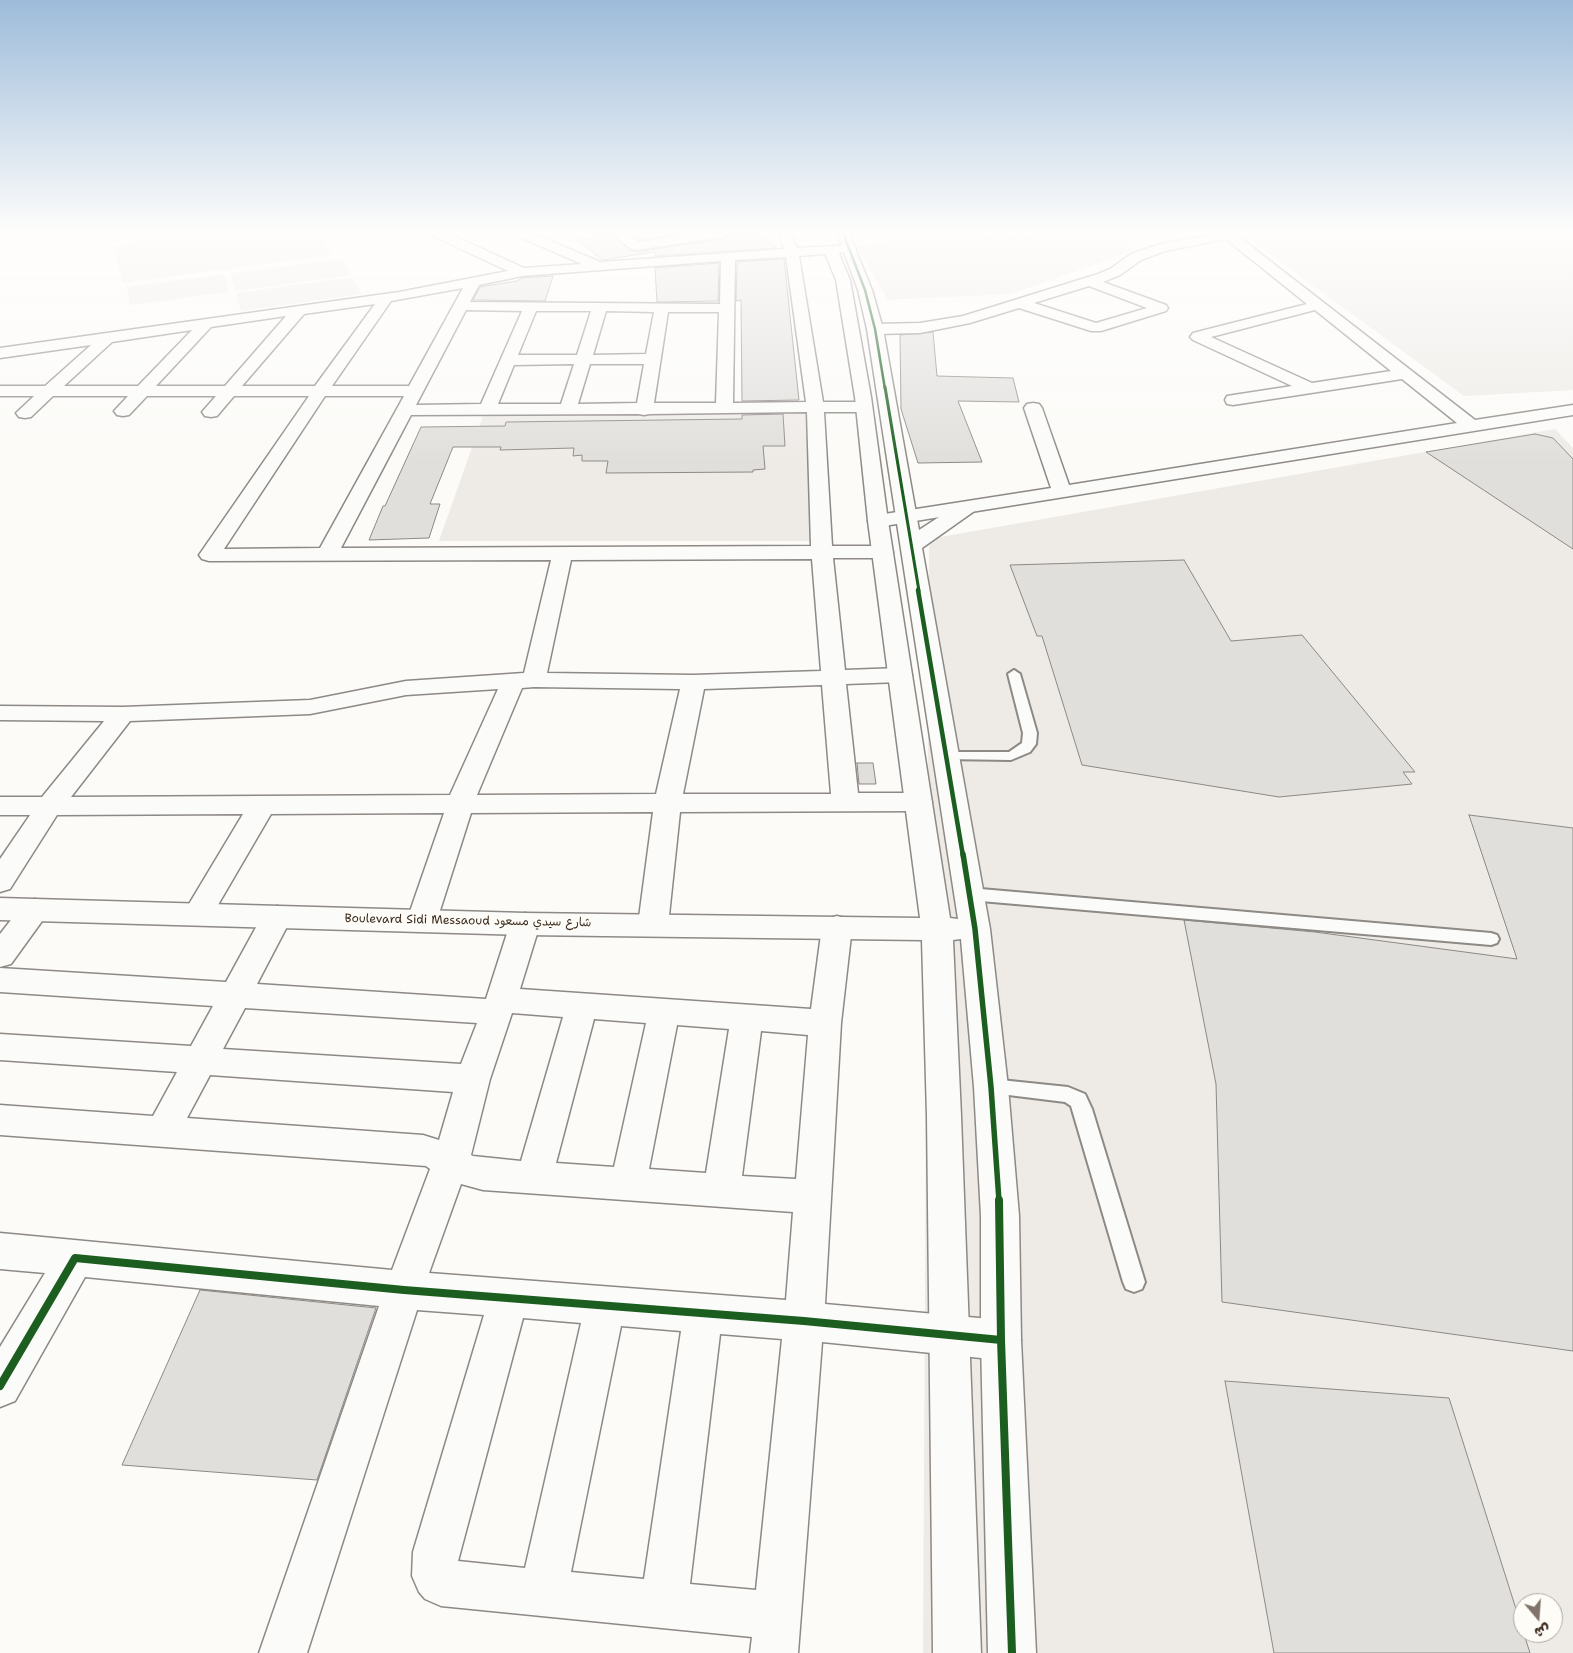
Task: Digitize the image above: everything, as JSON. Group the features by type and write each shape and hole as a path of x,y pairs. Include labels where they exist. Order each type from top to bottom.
{"street":[{"path":"4,355 108,337 299,310"},
{"path":"211,412 300,310"},
{"path":"377,310 209,553 212,556 883,552"},
{"path":"327,555 459,310"},
{"path":"487,410 529,310"},
{"path":"568,410 599,310"},
{"path":"644,410 661,310"},
{"path":"724,409 728,310"},
{"path":"801,310 815,408 822,553 845,802"},
{"path":"847,310 864,407 878,521 937,930 944,1116 957,1653"},
{"path":"871,310 972,912 991,1087 1000,1216 1001,1340 1012,1653"},
{"path":"875,329 941,325 993,310"},
{"path":"1040,310 1096,328 1154,310"},
{"path":"1298,310 1197,336 1309,388"},
{"path":"1324,310 1471,426"},
{"path":"123,410 207,323"},
{"path":"25,413 108,337"},
{"path":"508,360 653,360"},
{"path":"1233,400 1405,374"},
{"path":"0,391 415,391"},
{"path":"404,410 644,410 864,407"},
{"path":"1033,408 1062,492"},
{"path":"878,521 1573,410"},
{"path":"910,547 930,531 966,508"},
{"path":"422,920 460,804 524,681 562,555"},
{"path":"0,713 123,714 310,707 406,688 524,681 693,682 900,675"},
{"path":"653,925 668,802 693,682"},
{"path":"0,882 49,806 123,714"},
{"path":"0,806 919,802"},
{"path":"198,914 262,805"},
{"name":"Boulevard Sidi Messaoud شارع سيدي مسعود","path":"0,909 525,924 937,930 972,912"},
{"path":"0,956 35,910"},
{"path":"162,1132 202,1062 277,917"},
{"path":"284,1653 404,1290 451,1162 473,1079 525,924"},
{"path":"509,1298 436,1552 434,1576 441,1583 664,1605 776,1635 804,1321 825,1023 837,928"},
{"path":"0,980 235,997 499,1006 582,1006 825,1023"},
{"path":"534,1177 582,1006"},
{"path":"628,1184 664,1012"},
{"path":"722,1191 747,1017"},
{"path":"0,1047 473,1079"},
{"path":"0,1120 423,1150 436,1154 466,1170 483,1174 812,1197"},
{"path":"0,1251 404,1290 804,1321 1001,1340"},
{"path":"0,1386 75,1258"},
{"path":"543,1593 605,1306"},
{"path":"664,1605 703,1313"}],"lane":[{"path":"946,756 1011,756 1025,749 1029,744 1030,733 1014,674"},
{"path":"972,912 1491,939"},
{"path":"991,1087 1068,1095 1078,1100 1083,1109 1134,1282"}],"shaded area":[{"path":"1347,310 1573,310 1573,390 1464,396"},
{"path":"809,410 818,541 439,541 484,413"},
{"path":"1555,429 1573,448 1573,1653 923,1653 929,539"}],"building":[{"path":"741,310 789,310 799,400 742,401"},
{"path":"933,332 937,376 1013,378 1019,402 958,401 982,462 918,463 901,409 900,335"},
{"path":"783,414 785,446 763,446 765,469 753,470 753,472 606,473 608,461 582,461 582,455 573,456 574,448 500,450 501,447 453,447 430,504 440,504 429,538 369,540 421,427 505,426 506,422 742,419 742,415"},
{"path":"1535,434 1553,438 1573,459 1573,549 1426,452"},
{"path":"1184,560 1231,641 1302,635 1415,772 1403,772 1412,784 1279,797 1082,765 1042,636 1037,636 1010,565"},
{"path":"857,763 873,763 876,784 859,784"},
{"path":"1469,815 1573,828 1573,1351 1222,1302 1216,1084 1184,920 1315,932 1517,959"},
{"path":"200,1290 376,1308 317,1480 122,1465"},
{"path":"1225,1381 1449,1398 1513,1599 1513,1643 1527,1643 1530,1653 1274,1653"}],"cycle path":[{"path":"870,310 875,329 975,929 991,1087 1000,1216 1001,1340 1012,1653"},
{"path":"0,1386 75,1258 404,1290 804,1321 1001,1340"}]}
